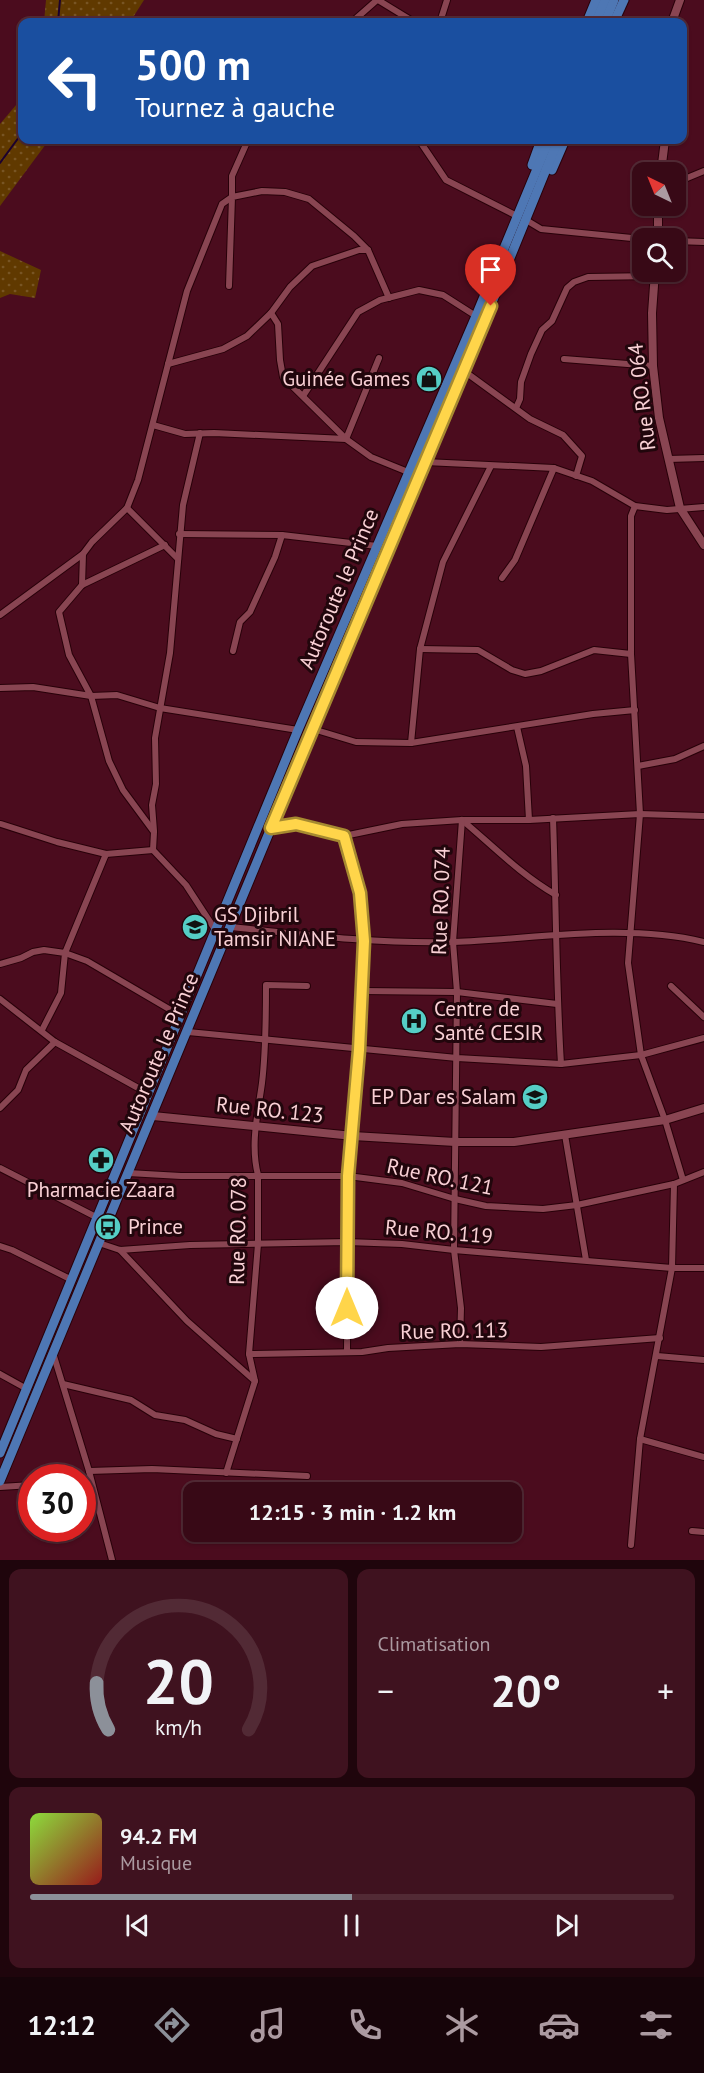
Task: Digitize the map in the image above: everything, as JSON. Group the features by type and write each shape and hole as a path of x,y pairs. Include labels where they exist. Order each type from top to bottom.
{"main road":[{"path":"589,18 596,0"},
{"path":"598,18 605,0"},
{"path":"607,18 614,0"},
{"path":"616,18 624,0"},
{"path":"522,218 540,144"},
{"name":"Autoroute le Prince","path":"0,1482 232,927 271,828 464,371 548,144"},
{"name":"Autoroute le Prince","path":"0,1453 298,730 476,316 556,144"},
{"path":"522,218 564,144"}],"street":[{"path":"357,18 377,0 407,18"},
{"path":"441,18 447,0"},
{"path":"673,18 680,0"},
{"path":"230,286 232,176 246,144"},
{"path":"421,144 446,180 541,229 632,238"},
{"path":"662,162 664,144"},
{"path":"686,178 704,171"},
{"path":"0,615 83,554 127,508 138,480 187,291 222,204 232,197 262,191 285,192 309,199 368,250 389,298"},
{"path":"686,241 704,242"},
{"path":"168,364 223,349 247,336 271,313 290,287 312,266 359,250 368,250"},
{"path":"516,408 521,382 531,354 542,330 552,321 567,288 574,282 588,277 632,275"},
{"name":"Rue RO. 064","path":"654,282 652,313 653,366 659,418 680,508 704,545"},
{"path":"303,396 358,312 389,298 419,290 443,296 476,316"},
{"path":"271,313 278,324 283,377 346,439 371,457 408,472"},
{"path":"346,439 379,358"},
{"path":"564,359 653,366"},
{"path":"464,371 530,419 563,435 582,456 576,476"},
{"path":"153,425 184,434 346,439"},
{"path":"200,433 189,474 179,534 170,653 155,738 156,784 153,805 153,850 186,885 216,931"},
{"path":"668,459 704,458"},
{"path":"425,462 554,468 592,481 635,506 667,510 704,507"},
{"path":"411,743 420,649 443,562 491,466"},
{"path":"502,578 515,560 554,468"},
{"path":"635,506 631,516 631,654 640,814 628,934 628,963 641,1055 665,1120 683,1180"},
{"path":"127,508 177,559"},
{"path":"179,534 282,535 377,546"},
{"path":"233,651 240,622 250,612 276,557 282,535"},
{"path":"154,832 123,790 109,761 91,696 69,655 59,612 82,585 165,545"},
{"path":"82,585 83,554"},
{"path":"420,649 478,650 512,670 525,674 541,671 594,650 631,654"},
{"path":"0,688 33,687 91,696 117,695 160,708 298,730"},
{"path":"313,729 356,742 411,743 593,714 635,710"},
{"path":"517,727 526,766 529,819"},
{"path":"638,766 675,759 704,746"},
{"path":"271,828 296,824 344,836 402,824 462,820 640,814 704,816"},
{"path":"553,818 557,1004 561,1064"},
{"path":"462,820 489,845 542,887 556,895"},
{"name":"Rue RO. 074","path":"460,1344 461,1308 454,1250 458,992 453,942 462,820"},
{"path":"1,824 57,842 106,854 153,850"},
{"path":"344,836 360,893 364,941 359,1050 348,1176 348,1352"},
{"path":"42,1030 61,993 64,953 106,854"},
{"path":"232,927 364,941 453,942 557,935 628,934 679,936 704,942"},
{"path":"0,964 44,950 64,953 87,961 181,1016"},
{"name":"Rue RO. 078","path":"226,1473 255,1381 249,1354 258,1244 255,1127 266,1040 266,985 307,986"},
{"path":"671,986 704,1017"},
{"path":"362,991 458,992 557,1004"},
{"path":"1,1001 55,1042 149,1094"},
{"path":"188,1032 359,1050 561,1064 641,1055 704,1038"},
{"path":"0,1108 18,1090 26,1070 55,1042"},
{"name":"Rue RO. 123","path":"153,1116 352,1136 455,1142 514,1142 665,1120 704,1108"},
{"path":"566,1135 586,1260"},
{"path":"0,1167 96,1217"},
{"name":"Rue RO. 121","path":"128,1173 181,1176 348,1176 402,1184 486,1206 543,1209 577,1205 674,1184 704,1172"},
{"path":"631,1545 640,1439 672,1268 674,1184"},
{"name":"Rue RO. 119","path":"99,1243 120,1250 190,1245 347,1242 402,1244 672,1268 704,1268"},
{"path":"0,1246 72,1280"},
{"path":"120,1250 187,1321 255,1381"},
{"name":"Rue RO. 113","path":"249,1354 362,1352 388,1348 460,1344 541,1347 660,1338"},
{"path":"53,1353 87,1464"},
{"path":"657,1356 704,1360"},
{"path":"0,1374 27,1389"},
{"path":"63,1384 131,1400 155,1415 185,1420 216,1434 237,1439"},
{"path":"640,1439 704,1457"},
{"path":"96,1471 152,1469 307,1476"},
{"path":"0,1487 18,1486"},
{"path":"96,1498 112,1560"},
{"path":"692,1531 704,1532"}],"shaded area":[{"path":"46,0 144,0 133,18 44,18"},
{"path":"18,103 18,144 46,144 0,206 0,124"},
{"path":"0,251 41,270 35,298 10,294 0,298"}],"waterway":[{"path":"58,18 60,0"},
{"path":"0,163 18,138"}],"place":[{"name":"Guinée Games","path":"429,379"},
{"name":"GS Djibril Tamsir NIANE","path":"195,927"},
{"name":"Centre de Santé CESIR","path":"414,1021"},
{"name":"EP Dar es Salam","path":"535,1097"},
{"name":"Pharmacie Zaara","path":"101,1160"},
{"name":"Prince","path":"108,1227"}],"route":[{"path":"347,1308 348,1176 359,1050 364,941 360,893 344,836 296,824 271,828 491,306"}]}
